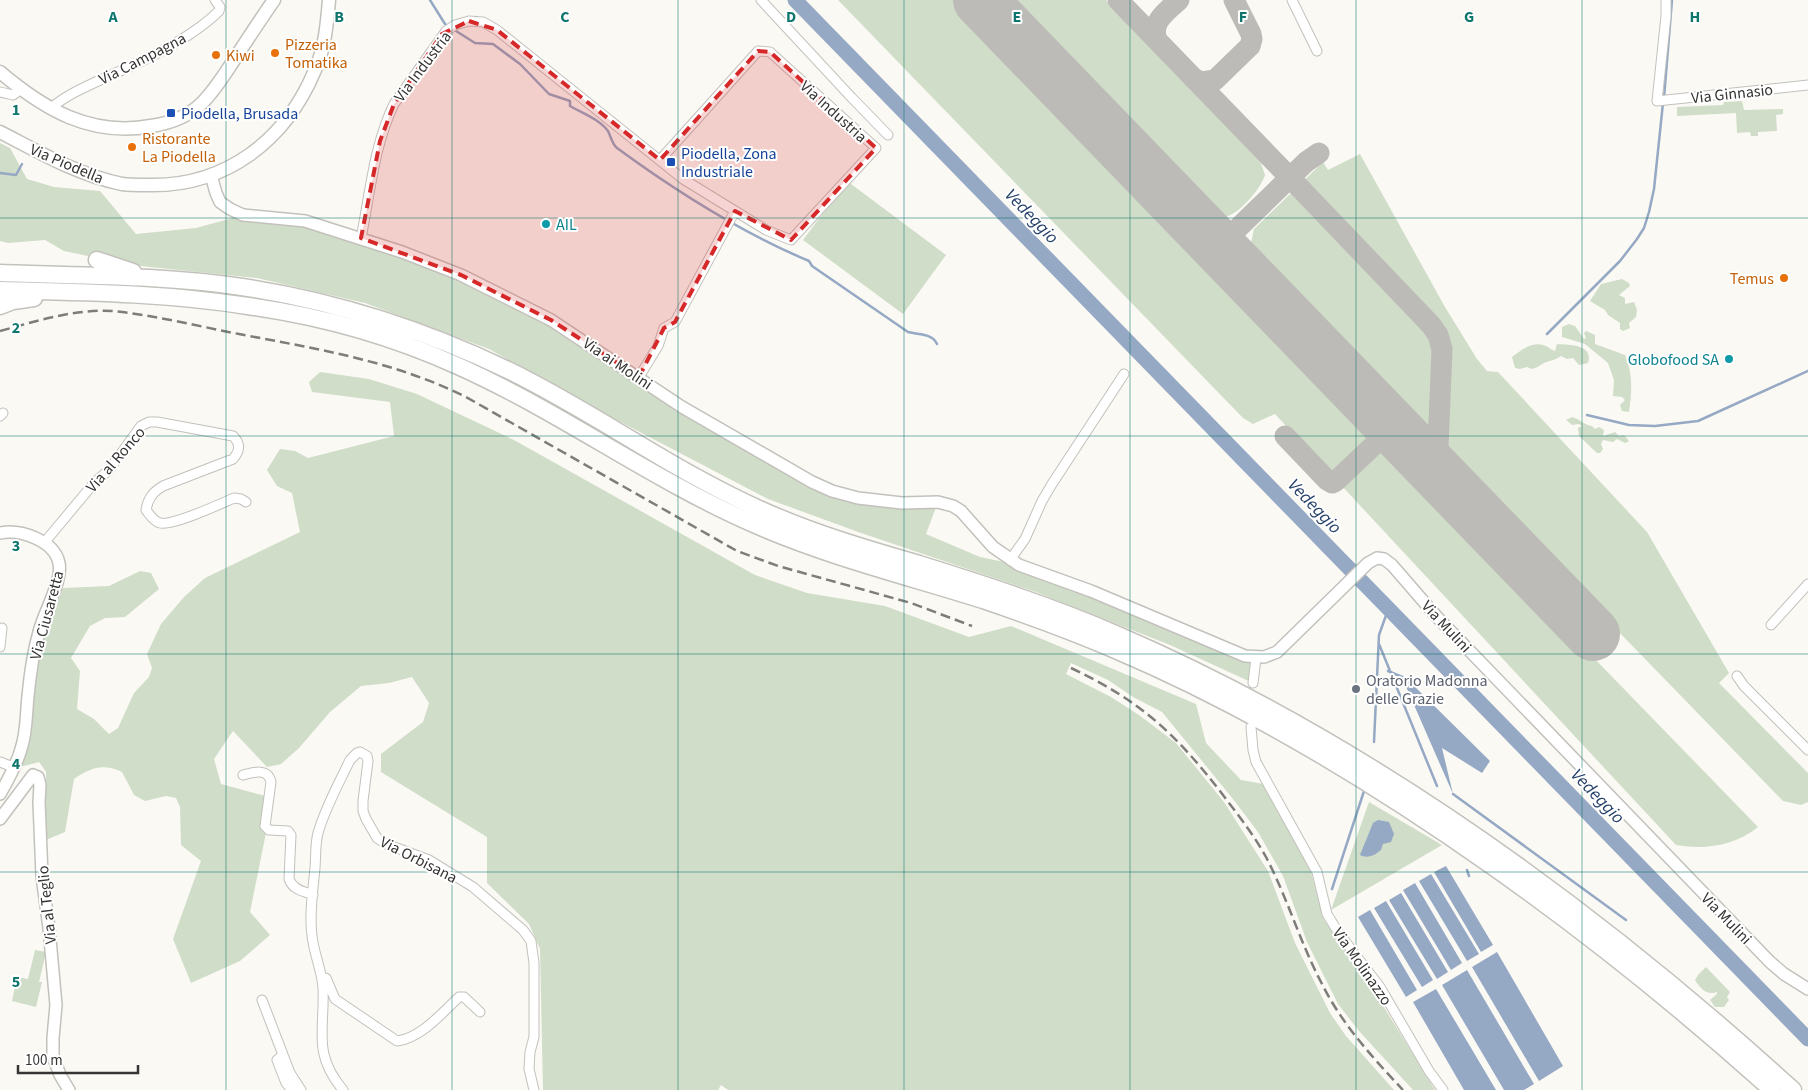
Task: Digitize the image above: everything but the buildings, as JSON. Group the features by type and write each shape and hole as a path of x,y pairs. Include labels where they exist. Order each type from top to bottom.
{"highway":[{"path":"97,260 160,279"},
{"path":"0,273 160,279 242,287 321,303 409,328 466,351 515,374 556,396 686,473 767,512 832,537 991,587 1082,620 1188,667 1286,717 1338,747 1466,830 1597,926 1693,1003 1793,1090"},
{"path":"0,290 94,293 205,300 286,312 365,332 456,365 527,399 675,485 756,525 851,560 1030,616 1176,677 1276,728 1333,761 1461,844 1538,899 1615,958 1772,1090"},
{"path":"0,306 22,300 94,293"}],"main road":[{"path":"0,72 21,89 51,108 86,124 110,129 129,130 174,121 201,104 214,90 274,0"},
{"name":"Via Piodella","path":"0,132 91,176 124,184 160,185 186,182 212,175 248,156 270,139 289,117 304,95 316,69 324,43 329,0"}],"street":[{"name":"Via Campagna","path":"51,108 68,95 134,65 191,34 219,11 220,7 215,0"},
{"path":"761,0 888,135"},
{"path":"1292,0 1317,50"},
{"name":"Via Ginnasio","path":"1666,0 1657,101 1808,85"},
{"name":"Via Industria","path":"361,238 380,141 388,116 394,104 446,31 454,25 469,21 483,22 497,30 683,179 766,230 791,240 876,148 770,52 758,51 660,160"},
{"path":"0,92 13,95 21,89"},
{"name":"Via ai Molini","path":"212,175 220,202 243,215 305,221 361,238 410,255 478,283 551,320 682,407 812,482 832,491 858,498 902,503 938,502 953,506 961,511 993,547 1015,562"},
{"path":"639,377 658,346 664,328 675,322 735,211"},
{"path":"1124,374 1042,501 1015,562 1091,591 1241,654 1256,658 1252,683"},
{"name":"Via al Ronco","path":"44,543 94,483 109,470 141,426 149,422 233,436 238,441 240,448 233,459 163,486 156,491 148,500 146,510 152,518 160,523 172,522 234,498 246,502"},
{"name":"Via Ciusaretta","path":"0,533 22,533 44,543 56,554 59,563 59,575 39,631 28,696 25,734 14,767 0,794"},
{"name":"Via Mulini","path":"1256,658 1278,652 1368,563 1375,558 1382,558 1392,565 1444,624 1770,962 1792,980 1808,989"},
{"path":"1771,625 1808,584"},
{"path":"0,647 2,628"},
{"path":"1737,676 1744,686 1808,750"},
{"name":"Via Molinazzo","path":"1251,727 1256,762 1317,872 1327,914 1338,932 1380,986 1429,1071 1443,1090"},
{"name":"Via Orbisana","path":"342,1090 327,1065 322,1048 322,977 314,950 312,935 313,895 318,835 324,814 350,760 357,752 364,753 367,756 368,766 363,811 377,838 386,844 429,860 473,887 523,930 531,941 534,963 534,1037 530,1052 529,1069 534,1090"},
{"path":"0,762 14,767"},
{"path":"244,774 265,772 270,777 271,782 265,826 269,830 288,831 291,835 289,879 291,885 313,895"},
{"name":"Via al Teglio","path":"0,819 30,777 33,775 38,777 40,785 38,802 42,876 56,1005 53,1056 60,1075 69,1090"},
{"name":"Via Orbisana","path":"322,977 326,978 335,999 397,1041 407,1038 426,1027 459,997 464,997 480,1012"},
{"path":"262,1000 290,1073 301,1090"},
{"path":"283,1055 277,1060 286,1083 292,1090"}],"highlighted area":[{"path":"469,21 497,30 660,160 758,51 770,52 876,148 791,240 735,211 675,322 664,328 639,377 551,320 461,275 361,238 380,141 394,104 442,34"}],"green space":[{"path":"838,0 955,0 1371,428 1371,436 1368,443 1359,455 1335,475 1331,474 1275,414 1253,424 1243,418"},
{"path":"1006,0 1106,0 1261,163 1265,175 1255,193 1231,215 1220,217 1214,214"},
{"path":"1742,101 1744,110 1783,109 1783,114 1776,115 1777,131 1758,132 1758,136 1751,136 1750,132 1737,133 1736,113 1677,116 1677,107 1723,105 1724,102"},
{"path":"0,143 10,148 27,179 54,187 100,191 136,234 196,228 243,215 305,221 461,275 832,491 938,502 926,534 980,557 1019,565 1256,658 1253,683 1170,645 1036,592 861,533 768,499 590,406 489,349 365,303 257,278 131,265 64,251 45,240 8,243 0,241"},
{"path":"1360,154 1445,307 1477,359 1487,371 1498,372 1647,532 1729,673 1719,683 1808,773 1808,802 1801,805 1783,801 1255,257 1251,243 1254,229 1323,162 1328,170"},
{"path":"847,181 946,255 903,314 803,240"},
{"path":"1622,279 1629,283 1630,286 1619,295 1625,298 1625,304 1634,302 1637,310 1636,317 1629,323 1630,328 1623,331 1620,329 1620,323 1608,315 1605,310 1590,301 1601,284"},
{"path":"1569,324 1575,326 1584,339 1586,338 1584,333 1586,331 1595,335 1595,344 1625,355 1631,383 1629,412 1622,411 1620,405 1625,400 1622,397 1613,396 1614,380 1608,363 1585,344 1562,337 1562,327"},
{"path":"1539,344 1555,351 1557,344 1574,345 1584,349 1589,357 1588,363 1579,365 1573,358 1567,359 1561,356 1534,369 1527,367 1515,368 1512,357 1523,349"},
{"path":"320,372 369,379 417,394 514,440 755,575 807,593 885,606 969,637 1011,626 1196,704 1206,743 1241,780 1264,784 1311,872 1324,920 1374,991 1435,1090 1413,1090 1359,1031 1338,1004 1307,942 1283,876 1258,832 1162,712 1133,697 1108,680 1071,663 1066,674 1111,697 1176,743 1224,802 1268,871 1295,943 1330,1013 1346,1036 1394,1090 728,1090 721,1085 718,1090 543,1090 540,949 529,924 487,883 487,837 381,772 381,754 423,722 429,703 412,677 389,683 361,686 330,712 299,748 281,764 267,767 233,731 214,759 221,784 273,798 250,912 270,935 240,961 191,983 173,939 201,861 181,845 180,807 176,798 166,796 145,801 134,795 122,772 103,767 97,768 74,779 65,832 46,840 46,772 39,762 20,767 37,658 63,588 109,586 140,571 151,573 159,589 125,617 105,618 90,626 71,658 80,671 77,709 94,719 109,734 118,728 134,693 149,677 152,668 147,654 161,624 184,597 205,578 300,532 292,493 277,486 267,470 280,449 295,451 308,458 394,436 390,402 312,392 309,382"},
{"path":"1572,417 1595,429 1599,427 1604,430 1603,436 1615,432 1619,436 1624,435 1629,441 1625,443 1617,439 1613,442 1603,440 1601,444 1603,449 1600,453 1597,453 1579,436 1578,428 1582,426 1579,424 1572,425 1566,420"},
{"path":"1392,450 1758,827 1739,839 1719,845 1697,847 1676,845 1340,484 1375,452"},
{"path":"1369,802 1442,845 1331,910"},
{"path":"35,950 46,952 39,982 42,982 36,1007 12,1001 17,977 28,979"},
{"path":"1706,967 1730,992 1727,997 1729,1000 1724,1007 1715,1007 1710,1000 1717,992 1707,992 1695,980"}],"water":[{"path":"1407,679 1490,761 1482,773 1442,748 1453,794 1404,682"},
{"path":"1378,820 1389,822 1394,834 1391,842 1383,844 1381,850 1374,855 1366,857 1360,855 1373,823"},
{"path":"1446,866 1493,945 1481,952 1434,872"},
{"path":"1431,874 1479,954 1467,961 1419,881"},
{"path":"1415,883 1462,963 1451,970 1403,890"},
{"path":"1401,893 1448,972 1437,979 1389,900"},
{"path":"1386,901 1433,980 1422,987 1374,908"},
{"path":"1370,910 1417,990 1406,997 1358,917"},
{"path":"1497,952 1563,1066 1539,1081 1472,967"},
{"path":"1467,970 1534,1084 1524,1090 1504,1090 1442,985"},
{"path":"1436,989 1496,1090 1464,1090 1413,1002"}],"waterway":[{"path":"430,0 445,24 475,43 493,44 520,64 549,94 570,101 570,106 600,123 608,131 617,148 663,180 734,224 783,250 809,261 812,266 908,332 929,336 937,344"},
{"name":"Vedeggio","path":"795,0 1808,1039"},
{"path":"1664,98 1672,0"},
{"path":"1547,334 1620,261 1644,228 1654,189 1663,103"},
{"path":"0,173 16,175 22,164"},
{"path":"1587,415 1629,425 1655,426 1698,421 1808,371"},
{"path":"1374,742 1379,635 1389,607"},
{"path":"1379,644 1437,786"},
{"path":"1388,671 1407,679"},
{"path":"1332,889 1365,788"},
{"path":"1453,794 1626,920"},
{"path":"1467,870 1469,876"}],"taxiway":[{"path":"1118,0 1431,325 1438,335 1442,349 1437,472"},
{"path":"1157,40 1155,34 1158,22 1179,0"},
{"path":"1193,78 1202,82 1215,80 1250,46 1251,34 1234,0"},
{"path":"1237,229 1306,162 1319,153"},
{"path":"1199,225 1208,231 1222,235 1237,229 1231,239 1230,249 1241,269"},
{"path":"1285,436 1332,483 1393,427"}],"runway":[{"path":"980,0 1593,634"}],"railway":[{"path":"0,331 69,314 112,311 160,318 297,345 383,365 411,374 466,397 737,551 778,566 911,603 972,626"},
{"path":"1071,668 1118,693 1156,721 1206,773 1251,833 1266,857 1313,967 1338,1012 1358,1039 1403,1090"}],"place":[{"name":"Pizzeria Tomatika","path":"275,53"},
{"name":"Kiwi","path":"216,55"},
{"name":"Piodella, Brusada","path":"171,113"},
{"name":"Ristorante La Piodella","path":"132,147"},
{"name":"Piodella, Zona Industriale","path":"671,162"},
{"name":"AIL","path":"546,224"},
{"name":"Temus","path":"1784,278"},
{"name":"Globofood SA","path":"1729,359"},
{"name":"Oratorio Madonna delle Grazie","path":"1356,689"}]}
